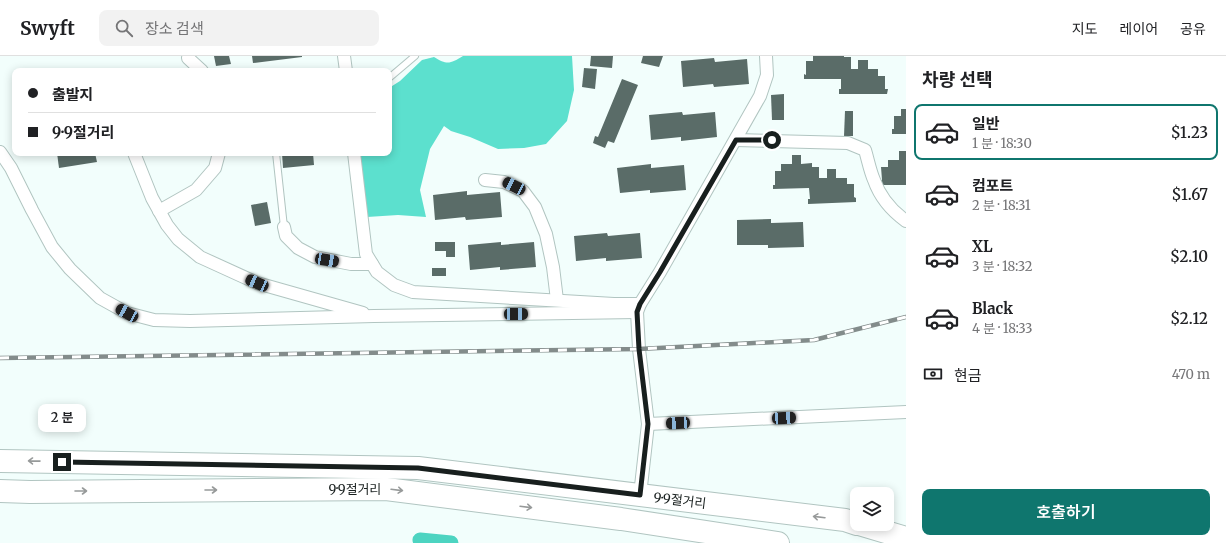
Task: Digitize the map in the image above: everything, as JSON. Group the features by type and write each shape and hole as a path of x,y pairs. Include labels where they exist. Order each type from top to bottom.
{"highway":[{"name":"9·9절거리","path":"0,461 418,468 850,522"},
{"name":"9·9절거리","path":"0,491 386,489 621,519 778,543"},
{"name":"9·9절거리","path":"882,531 906,538"}],"street":[{"path":"344,56 346,68"},
{"path":"640,495 648,424 639,349 638,308 760,96 767,75 766,56"},
{"path":"188,58 199,68"},
{"path":"736,140 848,144 865,150 881,197 896,214 906,221"},
{"path":"0,152 11,168 52,247 70,269 100,298 127,313 154,320 190,321 638,308"},
{"path":"135,156 152,198 167,225 178,239 200,257 257,283 374,316"},
{"path":"159,211 196,190 215,168 218,156"},
{"path":"354,156 366,254 377,272 394,285 413,292 614,304 638,308"},
{"path":"485,180 504,182 524,192 535,207 546,234 553,267 557,300"},
{"path":"284,227 286,236 298,248 315,257 351,264 372,264"},
{"path":"648,424 906,412"}],"lane":[{"path":"392,75 415,56"},
{"path":"276,156 284,227"}],"green space":[{"path":"463,56 572,56 574,90 567,121 546,144 524,148 498,149 451,131 444,126 430,149 420,190 426,217 398,215 367,217 360,156 392,156 392,86 400,81 422,60 434,57 445,62 455,61"}],"building":[{"path":"214,56 229,56 231,64 216,66"},
{"path":"252,56 302,56 302,57 253,63"},
{"path":"591,56 613,56 612,68 590,66"},
{"path":"643,56 663,56 659,67 641,63"},
{"path":"813,56 851,57 851,69 858,69 858,60 868,60 868,69 878,69 878,76 885,76 885,89 888,89 887,94 839,94 839,89 841,89 841,79 804,79 804,74 806,75 806,61 813,61"},
{"path":"714,58 715,62 747,59 749,84 714,87 713,84 683,87 681,61"},
{"path":"584,68 597,69 595,89 582,87"},
{"path":"622,79 638,85 614,143 608,141 605,148 593,143 595,136 598,137"},
{"path":"784,94 784,120 772,120 771,95"},
{"path":"901,109 906,109 906,134 892,134 892,129 894,129 894,116 901,116"},
{"path":"845,111 853,111 853,136 844,136"},
{"path":"682,112 683,115 715,112 717,137 681,141 681,137 651,140 649,115"},
{"path":"899,151 906,151 906,185 880,185 880,181 882,180 881,167 888,167 888,160 899,160"},
{"path":"792,155 801,155 801,164 812,163 812,167 819,167 819,178 827,178 827,169 836,169 836,178 847,178 847,184 854,184 854,197 856,198 856,202 808,204 808,199 810,199 809,188 773,189 773,185 775,185 775,171 781,171 781,164 792,164"},
{"path":"57,156 96,156 97,162 59,168"},
{"path":"282,156 313,156 314,165 283,168"},
{"path":"651,164 651,168 684,165 686,190 650,193 650,190 620,193 617,168"},
{"path":"467,191 467,195 500,192 502,217 466,220 465,217 435,220 433,195"},
{"path":"267,202 271,223 255,226 251,205"},
{"path":"771,219 771,223 803,222 804,247 768,248 768,245 737,245 737,220"},
{"path":"607,233 608,236 640,233 642,258 606,261 606,258 576,261 574,236"},
{"path":"435,242 455,242 455,257 446,257 446,251 435,251"},
{"path":"501,242 501,245 534,242 536,267 500,270 500,267 470,270 468,245"},
{"path":"432,268 446,268 446,276 432,276"}],"waterway":[{"path":"420,540 451,543"}],"railway":[{"path":"0,358 639,349 814,340 906,317"}],"route":[{"path":"62,462 418,468 640,495 648,424 639,349 637,312 640,304 736,140 772,140"}]}
